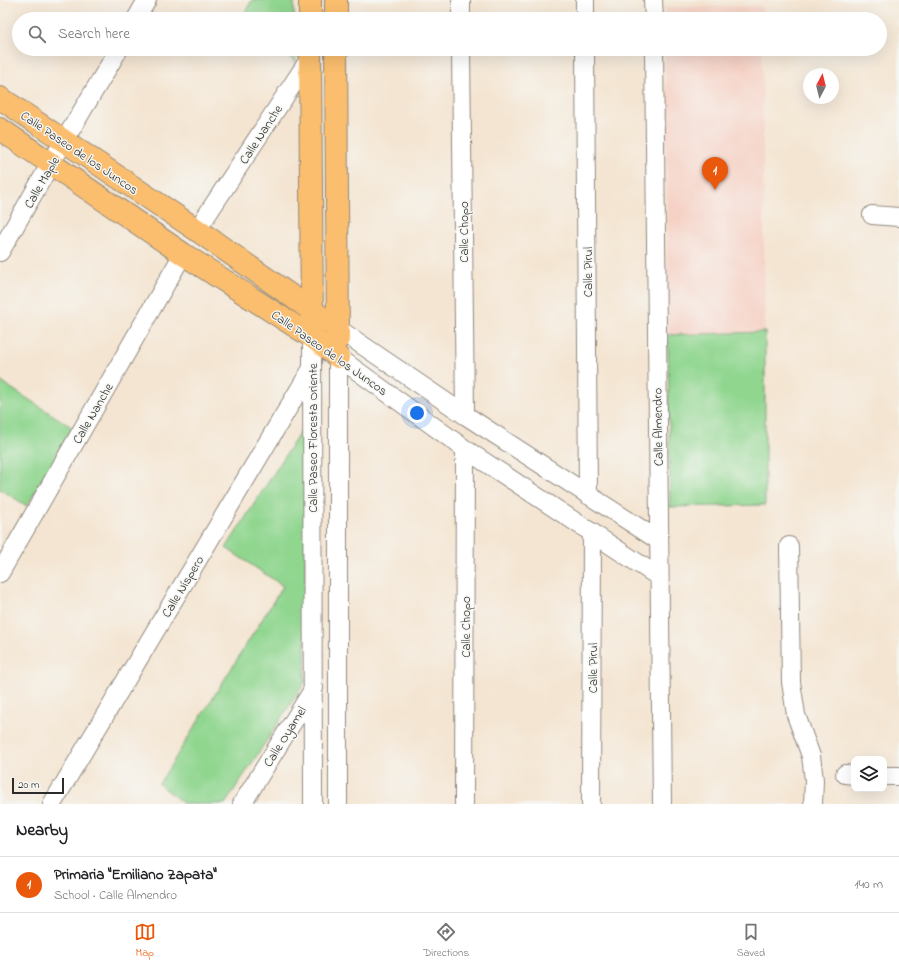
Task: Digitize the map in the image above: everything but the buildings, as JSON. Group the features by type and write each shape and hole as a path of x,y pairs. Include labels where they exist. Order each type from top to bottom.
{"main road":[{"path":"310,0 310,12"},
{"path":"336,0 336,12"},
{"name":"Calle Paseo Floresta Oriente","path":"310,56 312,337"},
{"name":"Calle Paseo Floresta Oriente","path":"336,56 338,357"},
{"name":"Calle Paseo de los Juncos","path":"0,98 197,230 337,328"},
{"name":"Calle Paseo de los Juncos","path":"0,129 183,254 312,337 338,357"}],"street":[{"path":"140,12 147,0"},
{"path":"461,0 461,12"},
{"path":"585,0 585,12"},
{"path":"654,0 654,12"},
{"name":"Calle Maple","path":"0,252 114,56"},
{"name":"Calle Nanche","path":"197,230 308,56"},
{"name":"Calle Chopo","path":"462,56 465,415"},
{"name":"Calle Pirul","path":"585,56 588,495"},
{"name":"Calle Almendro","path":"654,56 662,804"},
{"path":"872,215 899,217"},
{"name":"Calle Nanche","path":"0,573 183,254"},
{"name":"Calle Paseo de los Juncos","path":"337,328 465,415 658,540"},
{"name":"Calle Paseo Floresta Oriente","path":"312,337 314,804"},
{"name":"Calle Paseo de los Juncos","path":"338,357 465,449 659,577"},
{"name":"Calle Paseo Floresta Oriente","path":"338,357 338,804"},
{"name":"Calle Níspero","path":"52,804 312,368"},
{"name":"Calle Chopo","path":"464,804 465,449"},
{"name":"Calle Pirul","path":"591,804 592,532"},
{"path":"789,546 791,682 796,715 811,756 814,780 813,804"},
{"path":"314,688 337,685"},
{"name":"Calle Oyamel","path":"242,804 314,688"},
{"path":"887,776 899,776"}],"shaded area":[{"path":"762,6 762,12 665,12 665,7"},
{"path":"665,56 762,56 765,332 668,335"}],"green space":[{"path":"252,0 294,0 294,12 245,12"},
{"path":"287,56 296,56 296,62"},
{"path":"765,332 765,505 670,507 668,335"},
{"path":"0,381 73,428 27,506 0,489"},
{"path":"306,423 305,682 225,804 184,804 159,784 283,586 226,548"}],"place":[{"name":"Primaria \"Emiliano Zapata\"","path":"715,190"}]}
